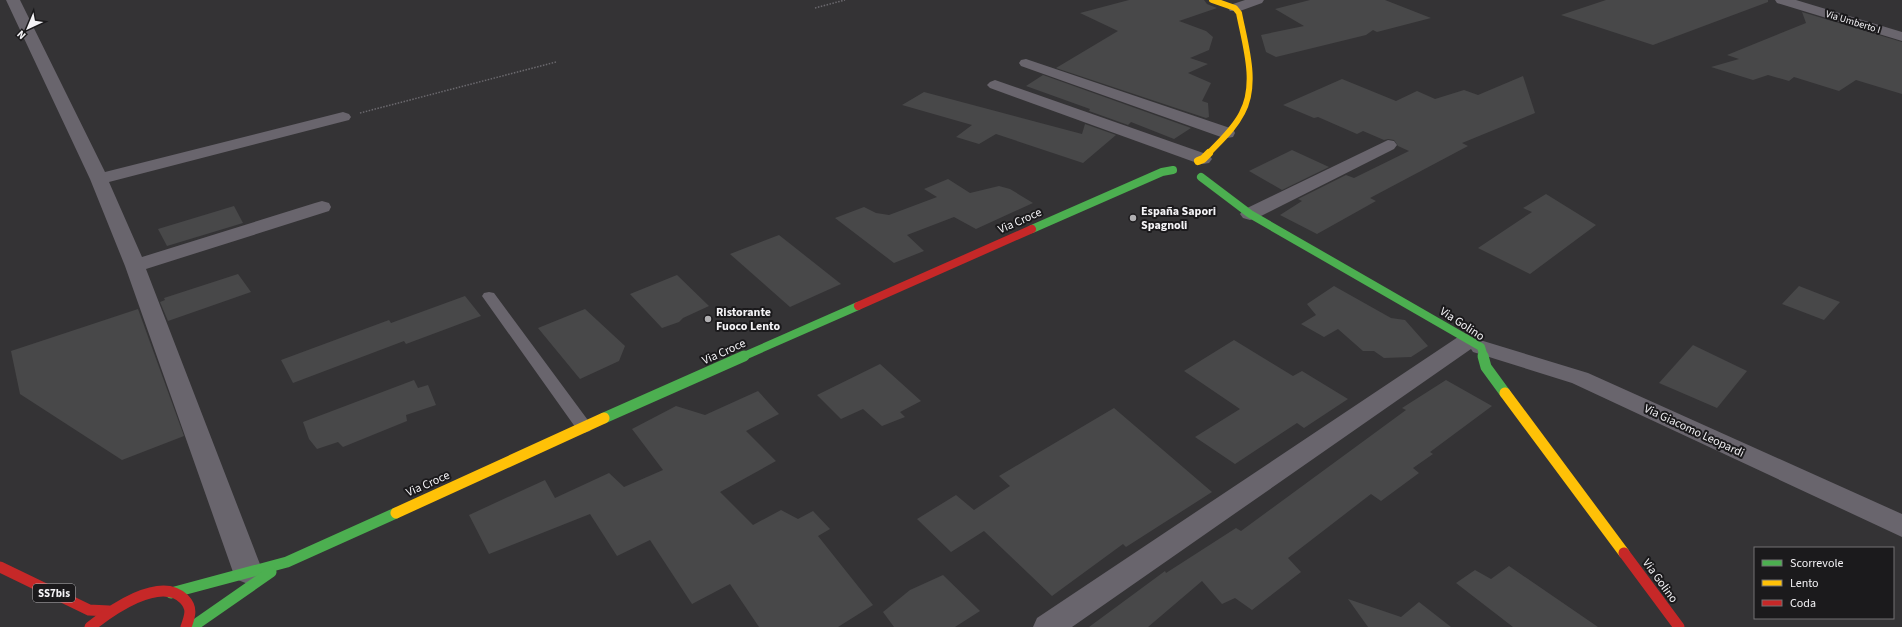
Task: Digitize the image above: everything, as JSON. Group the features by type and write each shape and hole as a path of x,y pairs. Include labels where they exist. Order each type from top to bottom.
{"street":[{"path":"13,0 99,179 135,266 248,572"},
{"path":"995,85 1202,169 1227,133 1237,122 1246,105 1248,92 1248,78 1239,13 1235,8 1212,0"},
{"path":"1235,8 1257,0"},
{"name":"Via Umberto I","path":"1782,0 1902,37"},
{"path":"1026,63 1227,133"},
{"path":"99,179 343,118"},
{"path":"1250,214 1388,145"},
{"name":"Via Croce","path":"192,627 287,562 584,427 1162,172 1173,170 1173,165 1178,161 1188,160 1202,169"},
{"name":"Via Golino","path":"1202,169 1250,214 1475,343 1486,367 1679,627"},
{"path":"1173,170 1182,176"},
{"path":"135,266 322,207"},
{"path":"1048,627 1475,343"},
{"name":"Via Giacomo Leopardi","path":"1475,343 1580,378 1902,526"},
{"name":"Via Croce","path":"109,611 142,596 157,593 171,593 287,562"},
{"name":"SS7bis","path":"0,567 89,610 109,611"},
{"path":"171,593 182,596 188,603 191,611 186,627"},
{"path":"90,627 109,611"}],"lane":[{"path":"489,296 584,427"}],"path":[{"path":"815,8 845,0"},
{"path":"343,118 556,62"}],"building":[{"path":"1129,0 1204,0 1207,4 1217,8 1179,21 1206,31 1213,37 1209,50 1190,58 1208,64 1188,73 1211,83 1202,101 1208,103 1209,117 1206,118 1056,68 1118,31 1080,13"},
{"path":"1310,0 1385,0 1431,18 1377,32 1373,30 1366,35 1276,57 1266,52 1261,35 1304,26 1275,9"},
{"path":"1606,0 1768,0 1768,2 1653,45 1561,15"},
{"path":"1802,12 1902,42 1902,94 1856,80 1839,91 1794,77 1789,81 1768,75 1753,80 1711,67 1739,59 1727,55 1806,23"},
{"path":"1043,75 1191,128 1174,139 1131,122 1128,125 1089,111 1090,109 1026,86"},
{"path":"1523,76 1535,113 1462,143 1468,146 1370,198 1376,201 1317,234 1280,215 1302,201 1298,199 1346,175 1354,178 1409,151 1398,146 1394,140 1384,140 1363,131 1357,134 1318,117 1314,118 1283,105 1342,79 1396,101 1417,91 1435,99 1464,90 1478,95"},
{"path":"924,92 1082,134 1085,124 1116,135 1083,163 996,134 979,144 956,137 972,125 902,105"},
{"path":"1292,150 1329,167 1282,190 1249,171"},
{"path":"948,179 970,193 999,186 1010,189 1033,203 976,229 954,217 907,235 924,251 894,263 835,218 864,207 876,213 889,215 937,197 924,189"},
{"path":"1546,194 1596,225 1530,274 1478,248 1532,212 1523,208"},
{"path":"234,206 243,223 167,246 158,229"},
{"path":"779,235 841,284 790,307 730,254"},
{"path":"238,274 251,292 168,321 160,302 165,300 164,298"},
{"path":"677,275 709,306 683,318 679,322 662,328 630,294"},
{"path":"1334,286 1391,318 1405,320 1428,346 1411,357 1384,358 1374,351 1363,351 1338,329 1324,337 1301,324 1316,315 1307,304"},
{"path":"1799,286 1840,302 1824,320 1782,304"},
{"path":"465,296 481,316 406,344 404,341 293,383 281,360 389,320 391,323"},
{"path":"138,309 184,436 122,460 20,394 11,351"},
{"path":"585,309 625,346 619,361 580,379 538,328"},
{"path":"1234,340 1293,376 1302,371 1348,399 1304,428 1297,423 1235,464 1195,437 1240,409 1184,371"},
{"path":"1693,345 1747,371 1717,408 1659,383"},
{"path":"880,364 921,401 900,412 905,417 882,426 863,409 841,419 817,395"},
{"path":"414,380 418,388 428,385 436,405 406,415 407,421 343,447 338,442 317,449 309,439 303,422"},
{"path":"1446,380 1492,406 1430,452 1433,454 1413,468 1419,473 1381,501 1371,494 1288,558 1301,572 1252,610 1235,598 1222,604 1202,581 1148,627 1089,627 1165,571 1166,573 1236,528 1241,531 1406,410 1402,408"},
{"path":"758,391 779,414 746,431 776,461 720,492 753,525 781,510 798,519 813,511 830,529 818,536 873,605 838,627 759,627 730,584 692,604 650,540 617,556 590,514 489,554 469,515 545,480 555,498 609,473 624,487 663,470 632,429 676,406 705,415"},
{"path":"1114,408 1212,492 1126,547 1123,544 1052,596 984,531 951,552 917,519 956,495 974,510 1010,486 999,476"},
{"path":"1509,566 1598,627 1513,627 1456,583 1475,570 1491,579"},
{"path":"943,575 980,611 955,627 894,627 883,612 910,590"},
{"path":"1348,599 1401,617 1419,602 1451,627 1368,627"}],"traffic: fast":[{"path":"1032,229 1162,172 1173,170"},
{"path":"1201,177 1250,214 1481,347 1486,367 1505,393"},
{"path":"604,418 858,306"},
{"path":"171,593 287,562 396,513"},
{"path":"192,627 271,572"}],"traffic: slow":[{"path":"1198,161 1203,159 1227,134 1242,114 1248,97 1248,60 1239,13 1235,8 1212,0"},
{"path":"1505,393 1624,553"},
{"path":"396,513 604,418"}],"traffic: jam":[{"path":"858,306 1032,229"},
{"path":"1624,553 1679,627"},
{"path":"0,567 89,610 109,611"},
{"path":"90,627 124,604 139,597 154,592 168,591 180,595 189,604 191,614 186,627"}],"place":[{"name":"España Sapori Spagnoli","path":"1133,218"},
{"name":"Ristorante Fuoco Lento","path":"708,319"}]}
